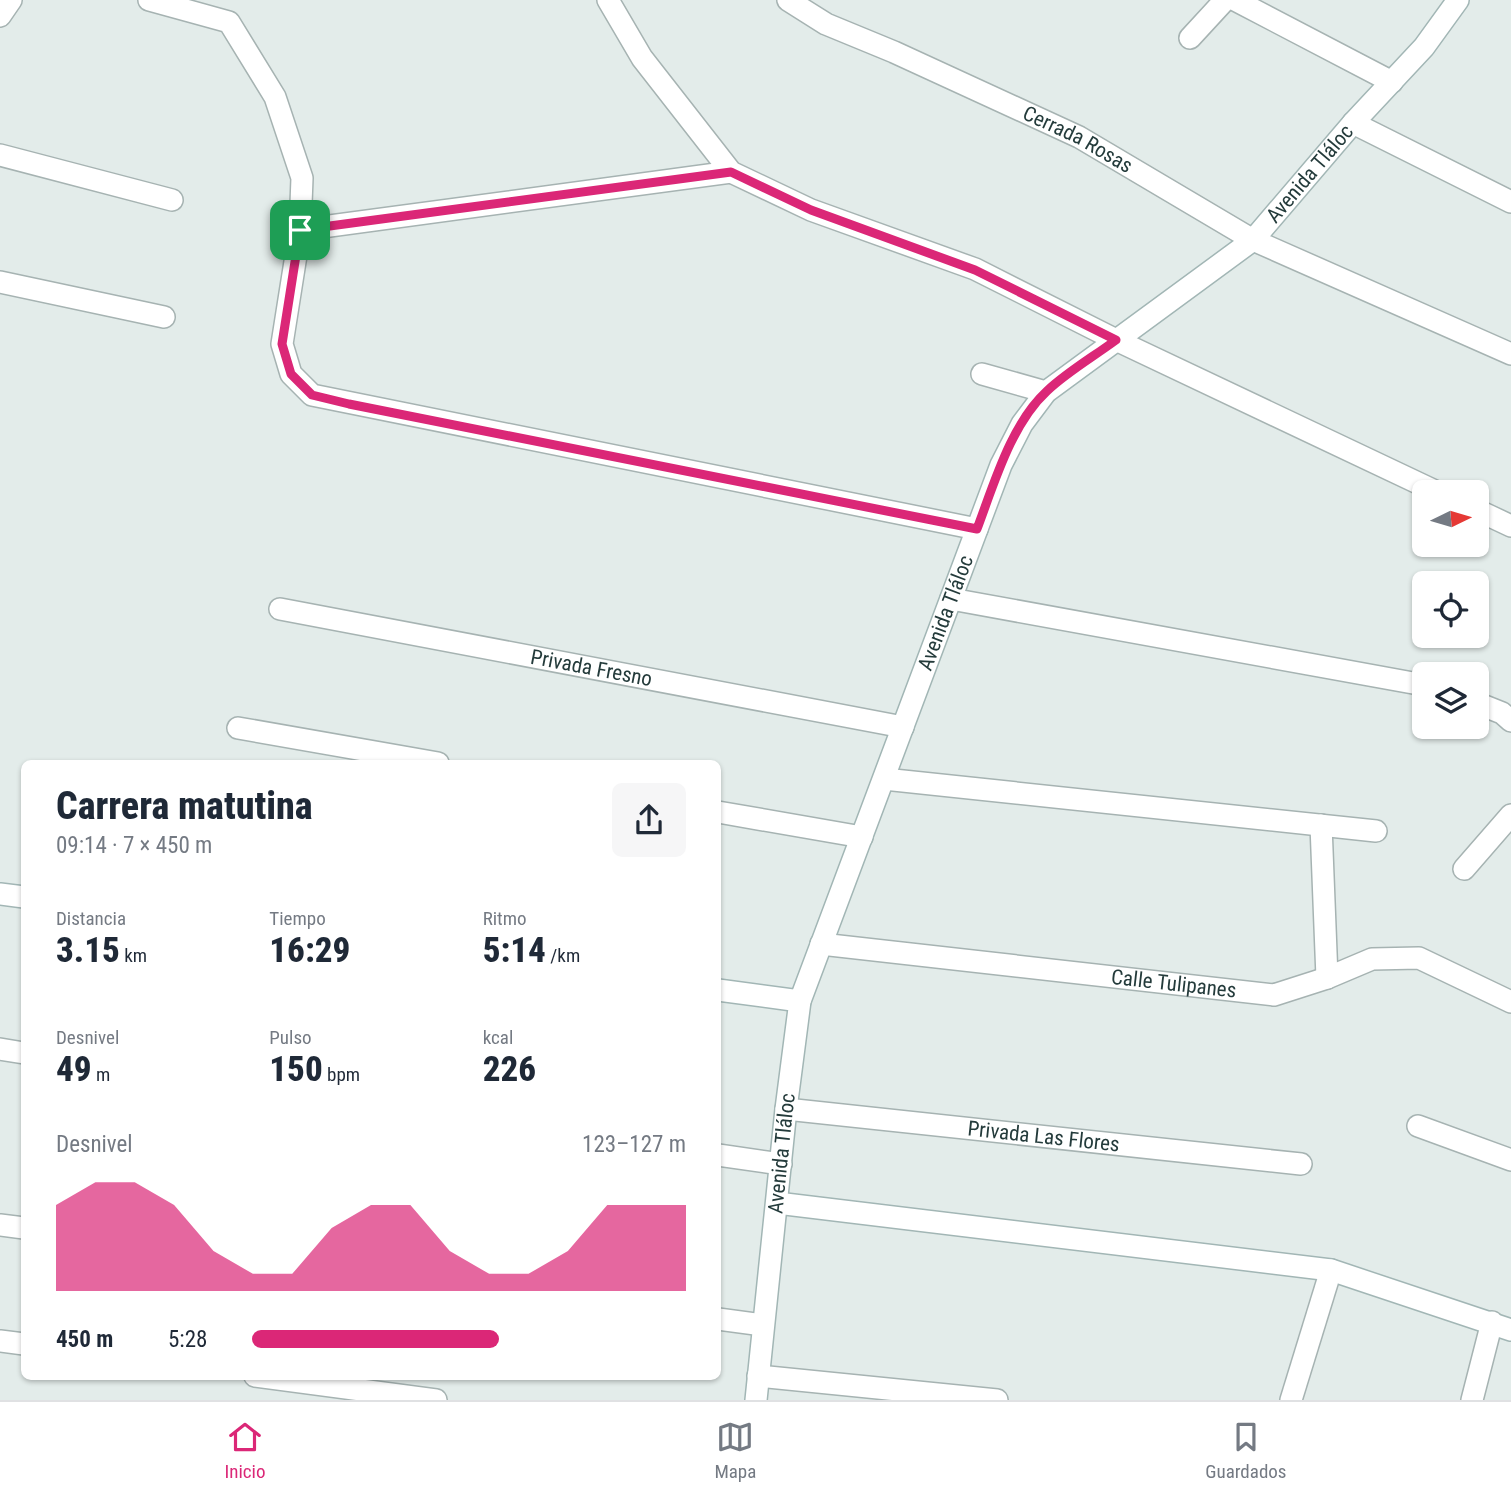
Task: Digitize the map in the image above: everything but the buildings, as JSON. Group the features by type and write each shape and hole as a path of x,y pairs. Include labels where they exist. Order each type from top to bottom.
{"street":[{"path":"0,16 11,0"},
{"path":"149,0 229,22 275,97 302,178 300,230 282,344 291,374 312,395 977,529"},
{"path":"608,0 642,58 731,172 811,210 975,270 1412,480"},
{"name":"Cerrada Rosas","path":"788,0 826,24 894,52 1079,137 1253,240 1511,354"},
{"path":"1190,38 1225,0"},
{"path":"1235,0 1392,82"},
{"name":"Avenida Tláloc","path":"756,1400 800,1001 1001,465 1022,424 1046,392 1253,240 1353,123 1424,47 1458,0"},
{"path":"1353,123 1511,202"},
{"path":"0,155 172,200"},
{"path":"300,230 731,172"},
{"path":"0,282 164,317"},
{"path":"982,374 1046,392"},
{"path":"1489,516 1511,527"},
{"path":"951,599 1412,683"},
{"name":"Privada Fresno","path":"280,609 903,727"},
{"path":"1489,708 1502,713 1511,721"},
{"path":"238,728 421,760"},
{"path":"884,779 1376,831"},
{"path":"721,813 862,837"},
{"path":"1464,869 1511,815"},
{"path":"1321,825 1327,978"},
{"path":"0,894 21,897"},
{"name":"Calle Tulipanes","path":"821,944 1275,995 1327,978 1372,959 1419,958 1511,1002"},
{"path":"721,990 800,1001"},
{"path":"0,1049 21,1052"},
{"name":"Privada Las Flores","path":"786,1110 1301,1164"},
{"path":"1418,1126 1511,1160"},
{"path":"721,1155 780,1164"},
{"path":"777,1203 1331,1270 1502,1326 1472,1400"},
{"path":"0,1225 21,1228"},
{"path":"1291,1400 1331,1270"},
{"path":"721,1319 763,1325"},
{"path":"0,1341 21,1344"},
{"path":"758,1376 997,1400"},
{"path":"285,1380 436,1400"}],"route":[{"path":"731,172 811,210 975,270 1116,340 1046,392 1022,424 1001,465 977,529 312,395 291,374 282,344 300,230 731,172"}]}
